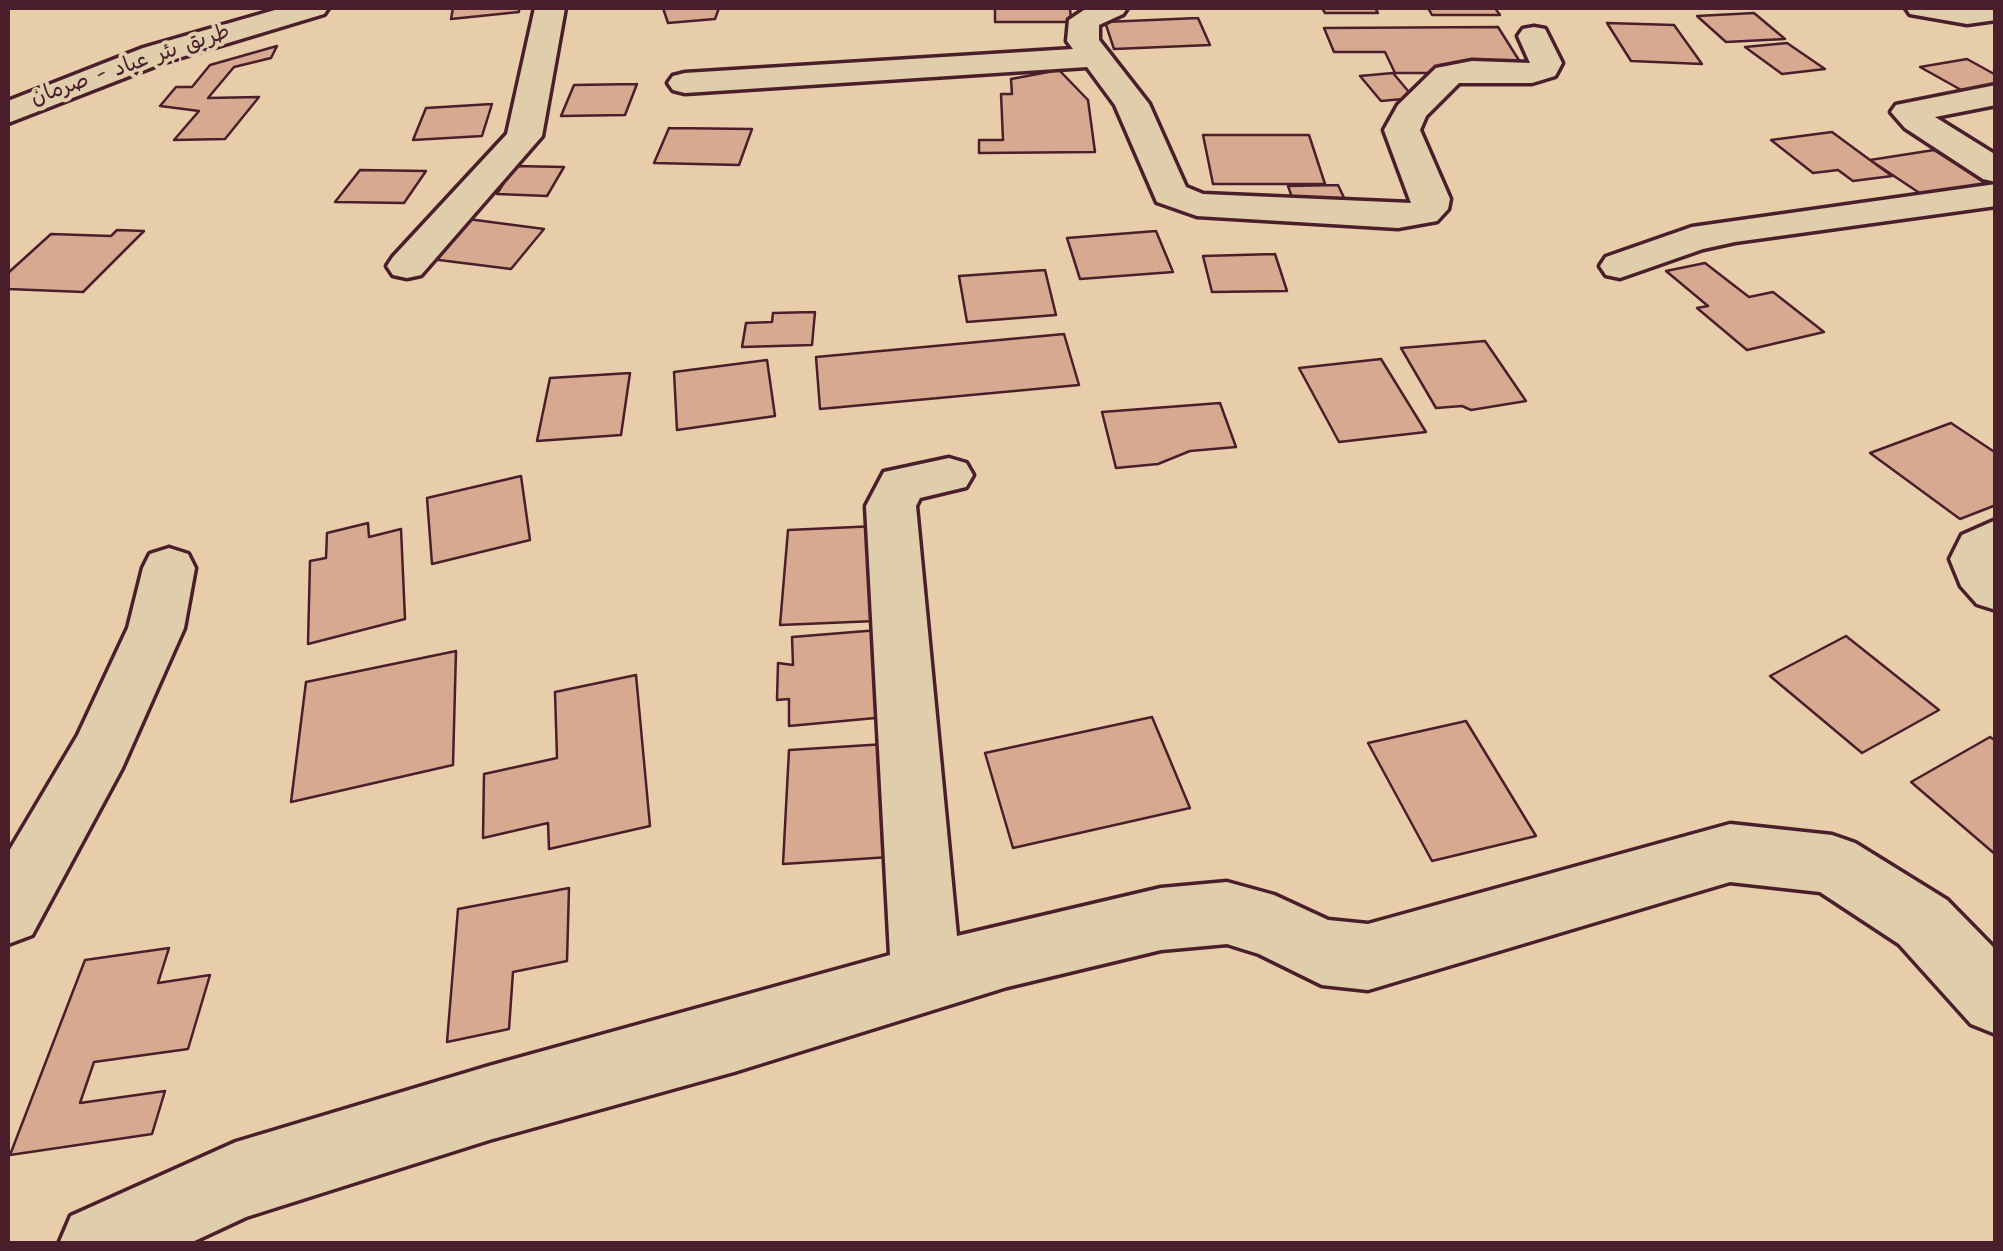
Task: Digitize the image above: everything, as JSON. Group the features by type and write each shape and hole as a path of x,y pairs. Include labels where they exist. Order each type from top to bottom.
{"main road":[{"name":"طريق بئر عياد - صرمان","path":"16,107 154,55 313,8"},
{"path":"406,266 524,136 550,8"},
{"path":"1112,8 1084,20 1084,40 1132,104 1170,194 1179,201 1198,205 1398,216 1423,213 1429,209 1431,199 1402,130 1410,112 1448,75 1472,71 1532,73 1543,69 1546,63 1534,36"},
{"path":"1921,8 1967,15 1996,11"},
{"path":"685,83 1096,57"},
{"path":"1990,195 1908,112 1996,95"},
{"path":"1620,266 1680,242 1735,230 1990,195"},
{"path":"926,978 891,506 901,484 948,475"},
{"path":"1996,540 1980,548 1976,559 1980,572 1996,590"},
{"path":"8,913 102,750 156,628 169,568"},
{"path":"99,1244 236,1181 489,1103 734,1036 1007,954 1161,919 1227,913 1274,927 1322,952 1368,957 1730,853 1832,864 1923,922 1996,1000"}],"building":[{"path":"453,8 519,8 519,12 451,19"},
{"path":"663,8 719,8 715,19 668,23"},
{"path":"995,8 1070,8 1071,22 995,22"},
{"path":"1322,8 1375,8 1378,13 1325,13"},
{"path":"1428,8 1495,8 1500,15 1432,15"},
{"path":"1754,13 1785,39 1726,42 1697,16"},
{"path":"1198,18 1210,45 1114,49 1105,22"},
{"path":"1607,23 1674,25 1702,64 1631,61"},
{"path":"1498,27 1522,65 1440,65 1445,73 1395,73 1385,52 1334,52 1324,28"},
{"path":"1787,43 1825,69 1782,74 1745,47"},
{"path":"277,46 271,58 234,67 208,98 259,97 225,139 174,140 199,111 160,106 176,87 192,87 210,65"},
{"path":"1967,59 1996,75 1996,86 1963,91 1920,67"},
{"path":"1059,70 1088,100 1095,152 979,153 979,140 1003,140 1001,94 1012,94 1011,79"},
{"path":"1393,73 1414,98 1381,101 1360,76"},
{"path":"637,84 625,115 561,116 574,85"},
{"path":"492,104 482,136 413,140 426,108"},
{"path":"669,128 752,129 739,165 654,163"},
{"path":"1832,132 1892,176 1853,181 1838,170 1813,173 1771,140"},
{"path":"1203,135 1309,135 1325,184 1213,184"},
{"path":"1934,150 1990,185 1924,196 1870,160"},
{"path":"514,166 564,167 547,196 497,194"},
{"path":"360,170 426,171 404,203 335,202"},
{"path":"1338,185 1346,202 1294,203 1288,186"},
{"path":"468,219 544,229 511,269 431,259"},
{"path":"117,230 144,231 83,292 8,289 8,273 51,234 111,236"},
{"path":"1156,231 1173,272 1080,279 1067,238"},
{"path":"1275,254 1287,291 1212,292 1203,256"},
{"path":"1705,263 1749,297 1773,292 1824,332 1747,350 1697,308 1708,306 1666,271"},
{"path":"1045,270 1056,315 967,322 959,276"},
{"path":"815,312 812,345 742,347 746,323 772,322 773,313"},
{"path":"1064,334 1079,385 820,409 816,357"},
{"path":"1485,341 1526,401 1471,410 1462,406 1436,408 1401,348"},
{"path":"1381,359 1426,432 1339,442 1299,368"},
{"path":"767,360 775,416 677,430 674,372"},
{"path":"630,373 621,435 537,441 550,378"},
{"path":"1220,403 1236,447 1190,451 1158,464 1116,468 1102,412"},
{"path":"1951,423 1996,453 1996,505 1960,519 1870,453"},
{"path":"521,476 530,540 432,564 427,498"},
{"path":"368,523 369,537 401,529 405,619 308,644 310,561 326,558 327,533"},
{"path":"877,526 876,621 780,625 788,530"},
{"path":"891,629 897,716 789,726 789,699 777,700 778,663 793,665 792,637"},
{"path":"1846,636 1939,710 1862,753 1770,676"},
{"path":"456,651 453,765 291,802 306,682"},
{"path":"636,675 650,826 549,849 548,823 483,838 484,774 557,758 555,692"},
{"path":"1152,717 1190,808 1013,848 985,753"},
{"path":"1466,721 1536,836 1432,861 1368,743"},
{"path":"1990,737 1996,741 1996,855 1911,782"},
{"path":"902,743 905,856 783,864 789,750"},
{"path":"569,888 567,961 513,972 509,1029 447,1042 458,909"},
{"path":"169,948 158,983 210,975 188,1049 94,1062 80,1103 165,1091 152,1134 10,1155 85,960"}]}
